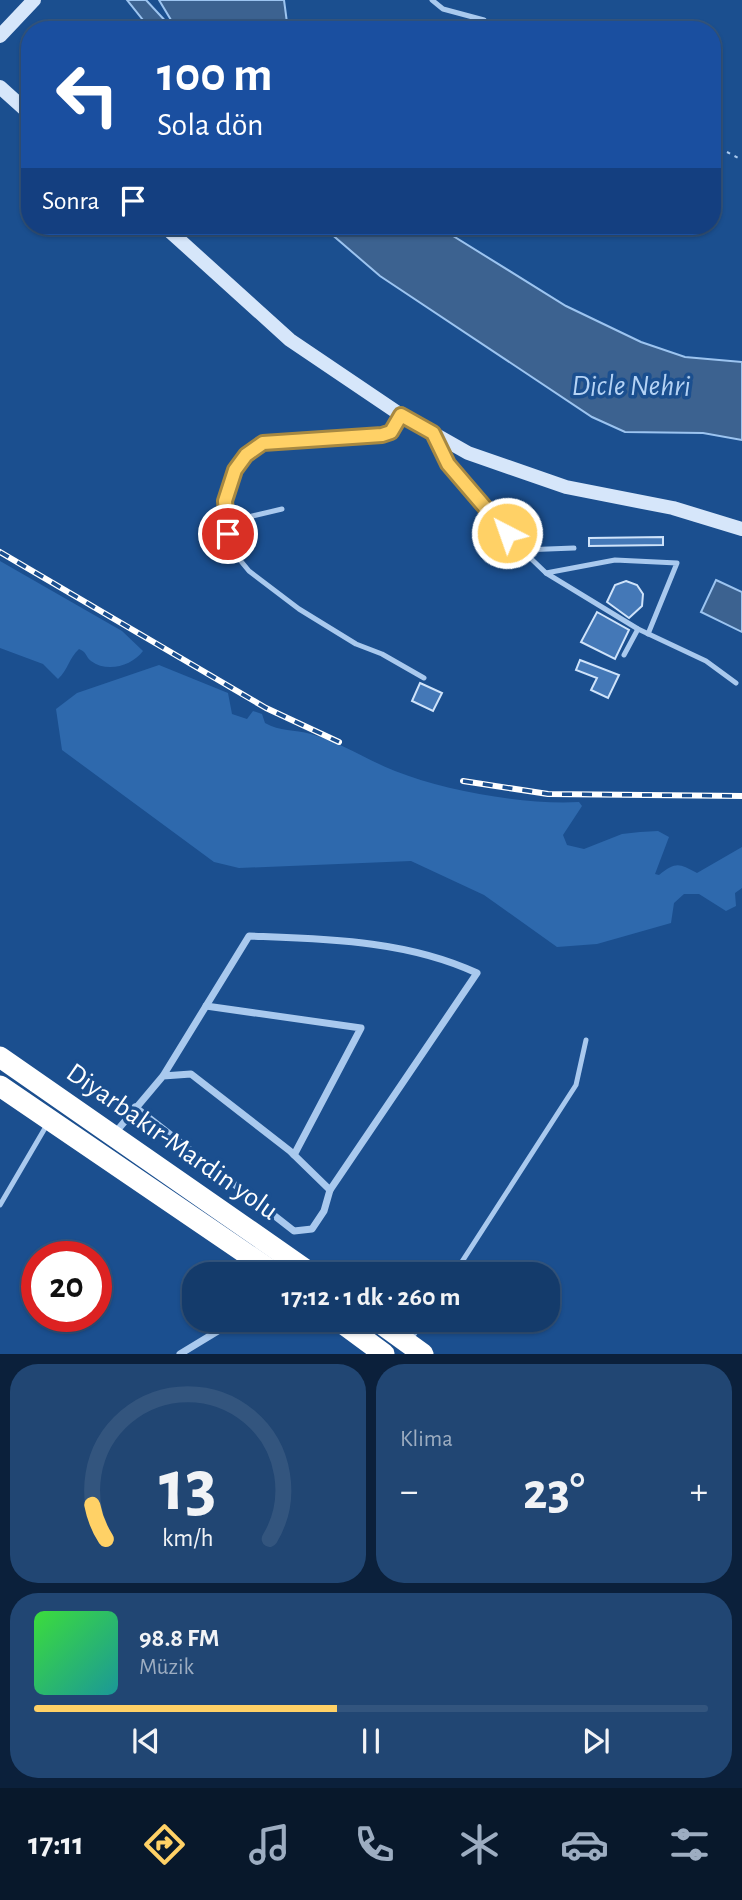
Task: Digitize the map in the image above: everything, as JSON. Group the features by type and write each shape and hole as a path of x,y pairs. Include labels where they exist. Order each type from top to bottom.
{"highway":[{"name":"Diyarbakır-Mardin yolu","path":"0,1057 295,1262"},
{"name":"Diyarbakır-Mardin yolu","path":"0,1086 258,1262"},
{"path":"354,1332 384,1354"},
{"path":"393,1332 416,1348"}],"street":[{"path":"0,36 34,0"},
{"path":"1,88 21,106"},
{"path":"174,235 290,340 401,415 468,453 566,487 673,508 739,525"},
{"path":"114,1134 135,1107 163,1076 249,936 339,939 443,957 477,973 330,1190 324,1211 312,1229 294,1231 135,1107"},
{"path":"206,1006 361,1028 294,1155"},
{"path":"163,1076 191,1074 294,1155 330,1190"},
{"path":"180,1354 216,1332"}],"lane":[{"path":"432,0 443,9 484,20"},
{"path":"401,415 391,432 382,435 263,443 246,455 235,470 225,501 235,554 249,571 299,609 347,640 424,678"},
{"path":"433,433 448,464 522,550 546,573 638,629 706,661 736,683"},
{"path":"227,522 282,509"},
{"path":"522,550 574,548"},
{"path":"546,573 615,560 677,563 648,634"},
{"path":"624,655 638,629"},
{"path":"462,1262 576,1085 586,1040"},
{"path":"0,1205 50,1120"}],"path":[{"path":"721,149 742,160"}],"shaded area":[{"path":"0,561 122,631 143,651 126,664 104,667 91,661 79,649 58,679 43,664 0,648"},
{"path":"159,665 228,693 232,714 247,719 253,711 262,714 265,723 271,726 322,737 415,778 510,799 579,802 582,806 563,835 567,845 584,849 622,834 658,831 669,837 655,874 659,875 678,865 697,873 742,847 742,888 735,893 736,906 726,911 699,894 684,894 674,903 671,923 597,944 557,947 484,895 411,861 239,868 214,862 62,750 56,709 77,693"}],"water":[{"path":"127,0 146,0 165,21 144,21"},
{"path":"159,0 284,0 287,21 171,21"},
{"name":"Dicle Nehri","path":"332,235 452,235 566,306 641,342 685,357 742,362 742,440 703,433 625,432 592,417 380,276"},
{"path":"716,580 742,592 742,632 701,612"}],"building":[{"path":"663,537 663,545 589,546 589,538"},
{"path":"626,581 637,585 643,594 642,606 629,618 607,602 615,585"},
{"path":"597,612 629,630 615,659 581,642"},
{"path":"580,660 619,675 608,698 591,690 597,678 576,670"},
{"path":"420,683 442,693 433,711 412,701"}],"railway":[{"path":"0,552 266,708 339,742"},
{"path":"463,781 548,794 742,796"}],"route":[{"path":"228,534 225,501 235,470 246,455 263,443 382,435 391,432 399,424 401,415 433,433 448,464 507,533"}]}
